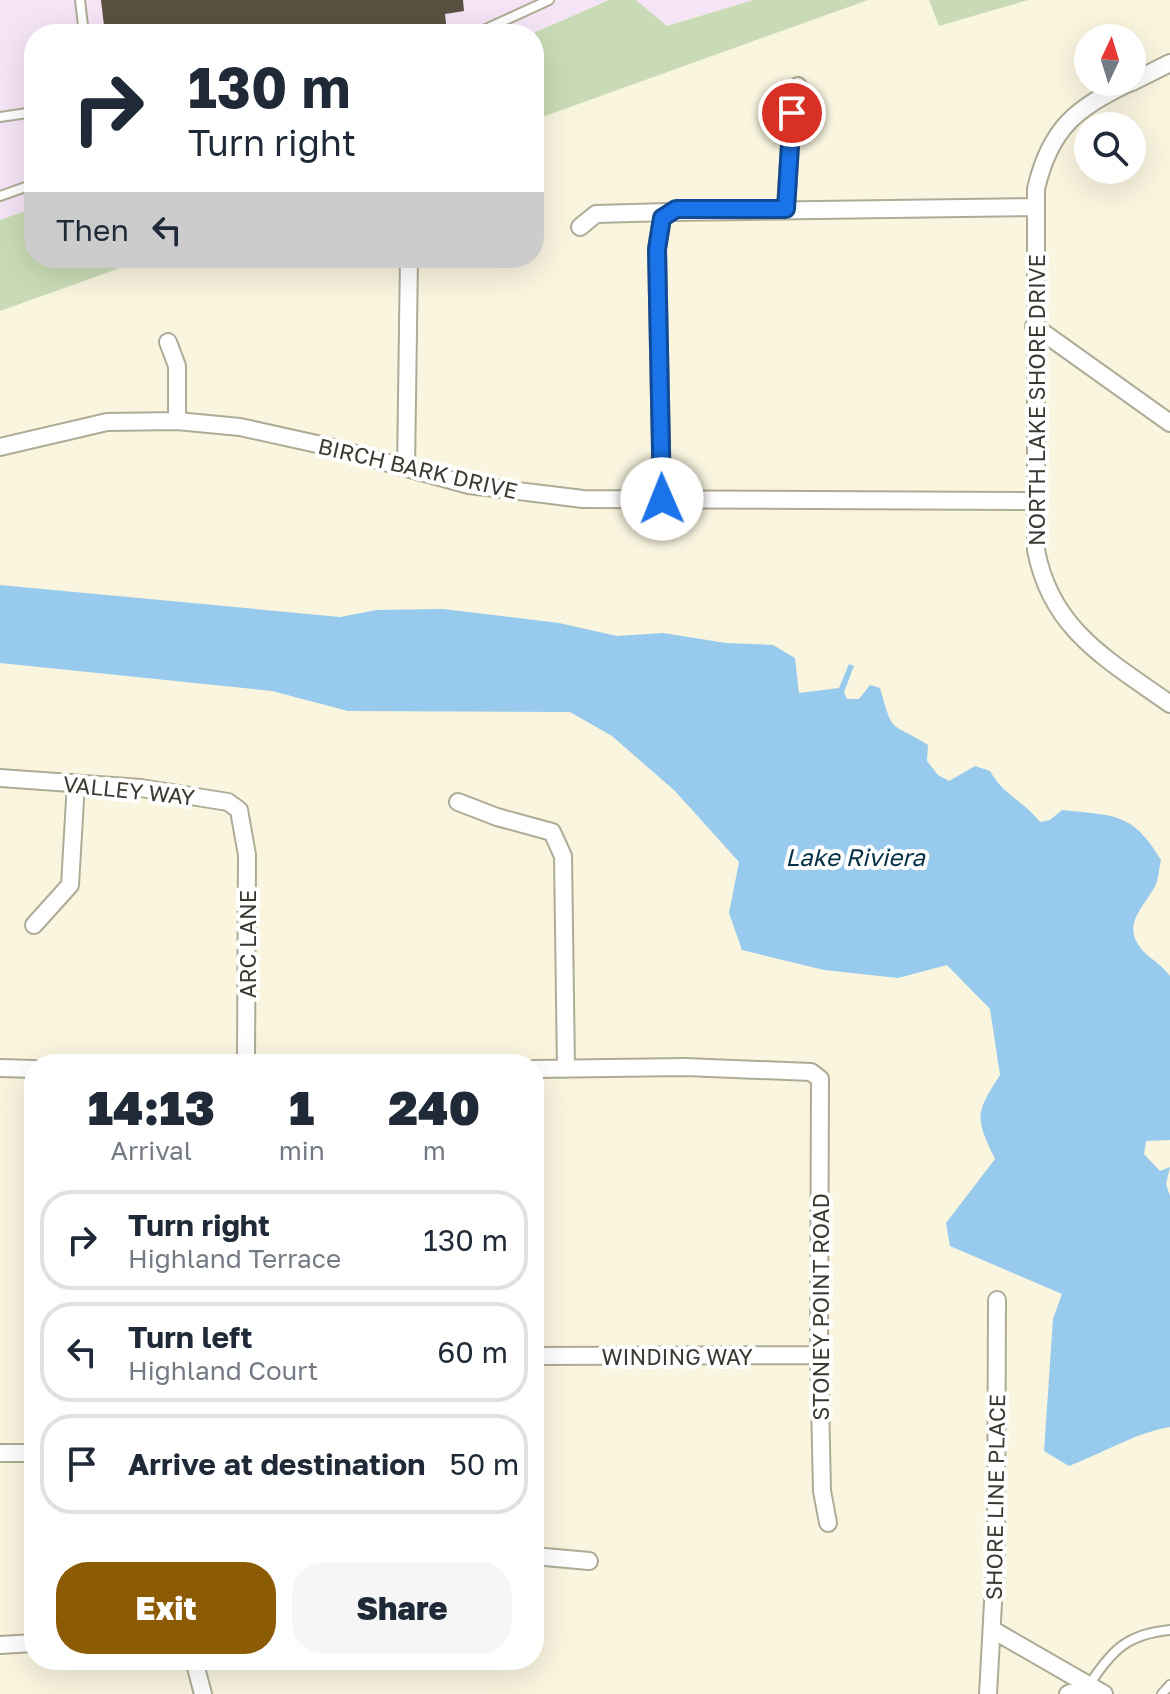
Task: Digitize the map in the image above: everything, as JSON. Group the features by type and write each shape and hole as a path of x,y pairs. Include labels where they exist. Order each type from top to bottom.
{"street":[{"name":"NORTH LAKE SHORE DRIVE","path":"1146,75 1170,63"},
{"path":"786,209 792,113 798,86"},
{"name":"NORTH LAKE SHORE DRIVE","path":"1101,96 1090,101 1063,125 1042,165 1036,207 1033,501 1040,571 1054,605 1078,635 1170,704"},
{"path":"580,227 596,214 1036,207"},
{"path":"662,499 657,249 662,218 668,212"},
{"path":"406,468 409,268"},
{"path":"1034,326 1170,423"},
{"path":"168,342 177,366 177,421"},
{"name":"BIRCH BARK DRIVE","path":"0,447 107,422 177,421 240,427 516,493 583,499 1033,501"},
{"name":"VALLEY WAY","path":"0,778 141,788 228,802 239,810 245,824"},
{"path":"34,925 70,885 76,783"},
{"path":"458,802 497,817 552,832 563,856 566,1069 544,1069"},
{"name":"ARC LANE","path":"245,824 246,1054"},
{"name":"STONEY POINT ROAD","path":"566,1069 685,1067 811,1072 820,1079 819,1355 822,1491 828,1523"},
{"path":"0,1068 24,1069"},
{"name":"SHORE LINE PLACE","path":"988,1694 993,1630 997,1300"},
{"name":"WINDING WAY","path":"544,1356 819,1355"},
{"path":"0,1453 24,1453"},
{"path":"544,1557 589,1561"},
{"path":"993,1630 1096,1690"},
{"path":"0,1645 24,1644"},
{"path":"197,1670 203,1694"},
{"path":"1068,1694 1096,1690"}],"lane":[{"path":"80,0 83,24"},
{"path":"497,24 549,0"},
{"path":"0,117 24,113"},
{"path":"0,196 24,188"},
{"path":"1096,1690 1109,1654 1131,1639 1170,1630"},
{"path":"1162,1694 1170,1685"}],"shaded area":[{"path":"0,0 609,0 544,28 544,24 24,24 24,212 0,220"},
{"path":"636,0 753,0 666,26"}],"green space":[{"path":"609,0 636,0 667,26 753,0 868,0 544,116 544,28"},
{"path":"929,0 1028,0 939,26"},
{"path":"24,212 24,268 120,268 0,311 0,220"}],"water":[{"name":"Lake Riviera","path":"0,585 340,617 377,610 443,609 559,623 617,636 663,633 726,643 773,645 795,658 799,693 839,688 849,664 854,666 844,692 847,699 859,699 870,685 880,688 891,721 928,745 927,761 938,775 949,781 975,766 990,771 1002,787 1040,822 1050,820 1062,810 1109,816 1131,824 1151,844 1161,860 1156,884 1134,924 1136,941 1170,976 1170,1140 1146,1141 1144,1154 1160,1171 1170,1167 1166,1184 1170,1196 1170,1427 1132,1439 1069,1466 1044,1451 1053,1319 1062,1294 950,1246 946,1223 995,1159 984,1134 981,1116 986,1099 1000,1075 990,1009 947,965 898,978 824,970 742,950 729,913 739,862 675,791 612,736 570,712 348,711 272,691 0,663"}],"building":[{"path":"101,0 463,0 464,11 445,14 446,24 104,24"}],"route":[{"path":"662,499 657,249 662,218 676,209 786,209 792,113"}]}
